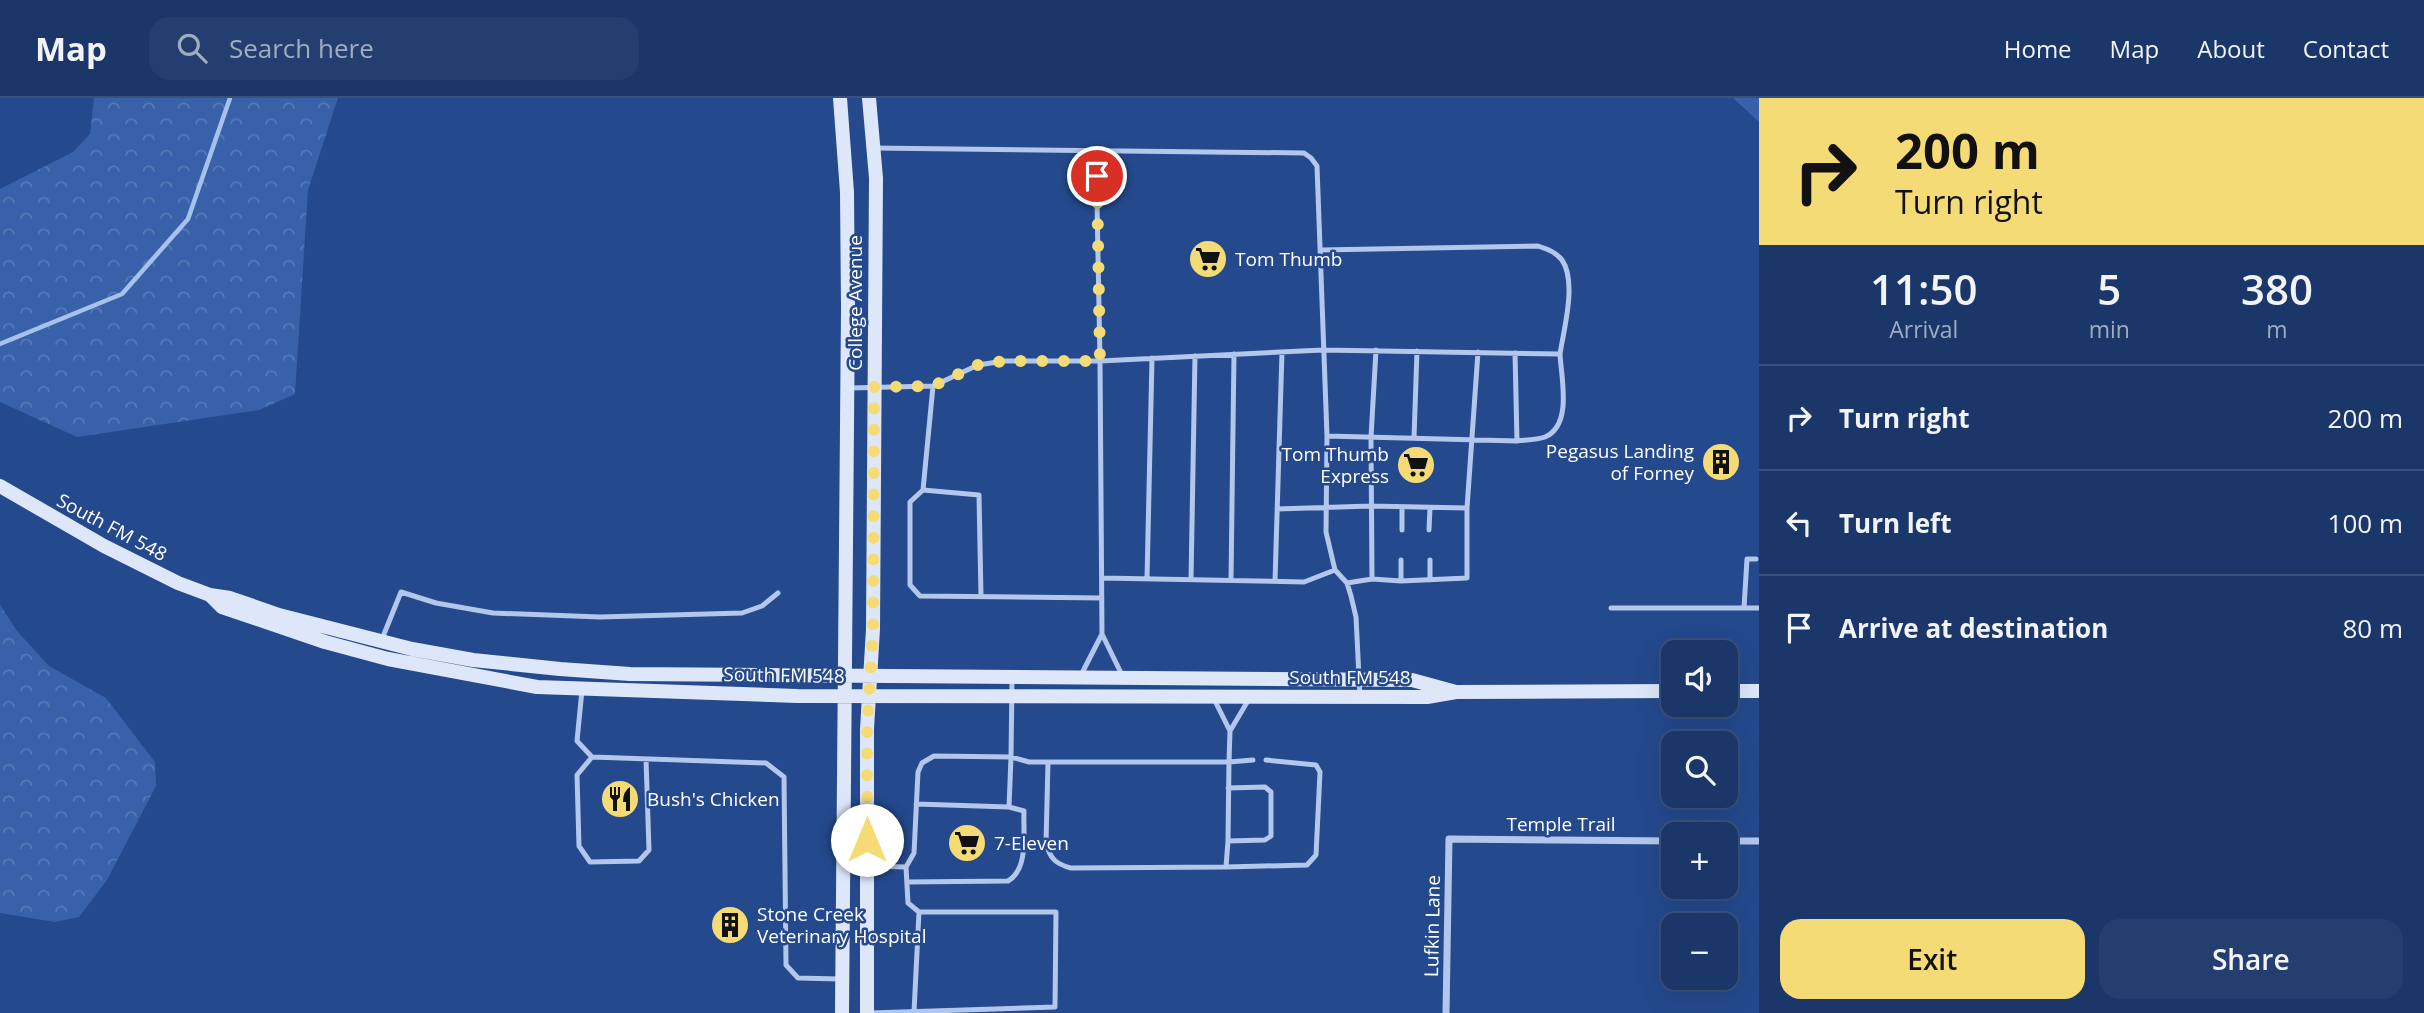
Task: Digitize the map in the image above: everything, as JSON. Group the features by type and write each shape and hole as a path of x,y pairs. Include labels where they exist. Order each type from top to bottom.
{"main road":[{"name":"College Avenue","path":"839,98 847,192 842,1013"},
{"name":"College Avenue","path":"867,1013 876,178 869,98"},
{"name":"South FM 548","path":"0,486 104,546 210,596 230,598 279,615 381,642 461,658 630,674 1412,680 1456,692"},
{"name":"South FM 548","path":"210,596 222,607 325,642 388,659 524,685 582,690 846,696 1213,698 1427,697 1456,692 1661,691"},
{"path":"1738,691 1759,691"}],"street":[{"name":"Temple Trail","path":"1449,839 1661,841"},
{"name":"Lufkin Lane","path":"1446,1013 1449,839"},
{"path":"1738,841 1759,841"}],"lane":[{"path":"873,148 1304,153 1311,158 1317,166 1327,436 1326,532 1335,570 1347,583 1356,617 1360,696"},
{"path":"1096,150 1102,634 1124,678"},
{"path":"1320,250 1538,246 1553,251 1561,258 1567,270 1570,288 1560,354 1563,410 1561,421 1555,430 1545,437 1517,441 1471,441 1327,436"},
{"path":"847,388 933,386 978,365 1004,361 1100,361 1324,350 1560,354"},
{"path":"1372,579 1371,437 1376,350"},
{"path":"1414,438 1418,351"},
{"path":"1275,581 1282,352"},
{"path":"1347,583 1372,579 1401,581 1467,578 1471,441 1478,352"},
{"path":"1515,353 1517,441"},
{"path":"1231,580 1234,354"},
{"path":"1191,580 1195,356"},
{"path":"1147,579 1152,358"},
{"path":"933,386 923,490 910,502 910,585 920,596 1102,598"},
{"path":"923,490 979,495 981,597"},
{"path":"1277,509 1371,506 1468,508"},
{"path":"1402,507 1402,530"},
{"path":"1429,530 1430,508"},
{"path":"1744,608 1747,559 1756,559"},
{"path":"1401,560 1401,581"},
{"path":"1430,560 1430,580"},
{"path":"1102,578 1304,582 1335,570"},
{"path":"381,642 401,592 436,603 493,613 600,617 741,613 762,606 778,593"},
{"path":"1611,608 1759,608"},
{"path":"1079,677 1102,634"},
{"path":"1009,807 1012,677"},
{"path":"582,690 577,741 592,757 765,763 783,777 786,965 797,978 842,980"},
{"path":"1226,867 1230,731 1250,696"},
{"path":"1213,698 1230,731"},
{"path":"592,757 577,775 579,846 590,862 605,863 639,862 649,850 646,759"},
{"path":"867,1013 1055,1007 1056,912 919,912 908,903 906,867 914,853 918,772 922,763 934,757 1011,757 1029,762 1253,760"},
{"path":"1048,762 1046,843 1049,855 1058,864 1071,868 1307,865 1316,855 1320,772 1316,765 1266,760"},
{"path":"1228,788 1265,787 1271,792 1270,836 1265,840 1228,841"},
{"path":"907,882 1008,881 1016,877 1021,863 1024,810 1009,807 916,804"},
{"path":"867,866 906,867"},
{"path":"914,1012 919,912"}],"green space":[{"path":"94,98 338,98 308,190 295,394 259,410 77,437 0,402 0,189 73,152 90,134"},
{"path":"1733,98 1759,98 1759,122"},
{"path":"0,605 17,631 49,666 106,698 155,762 156,786 107,880 79,917 55,922 0,913"}],"waterway":[{"path":"0,344 122,294 188,219 230,98"}],"place":[{"name":"Tom Thumb","path":"1208,259"},
{"name":"Pegasus Landing of Forney","path":"1721,462"},
{"name":"Tom Thumb Express","path":"1416,465"},
{"name":"Bush's Chicken","path":"620,799"},
{"name":"7-Eleven","path":"967,843"},
{"name":"Stone Creek Veterinary Hospital","path":"730,925"}],"route":[{"path":"867,840 867,729 873,629 874,387 933,386 978,365 1004,361 1100,361 1097,176"}]}
